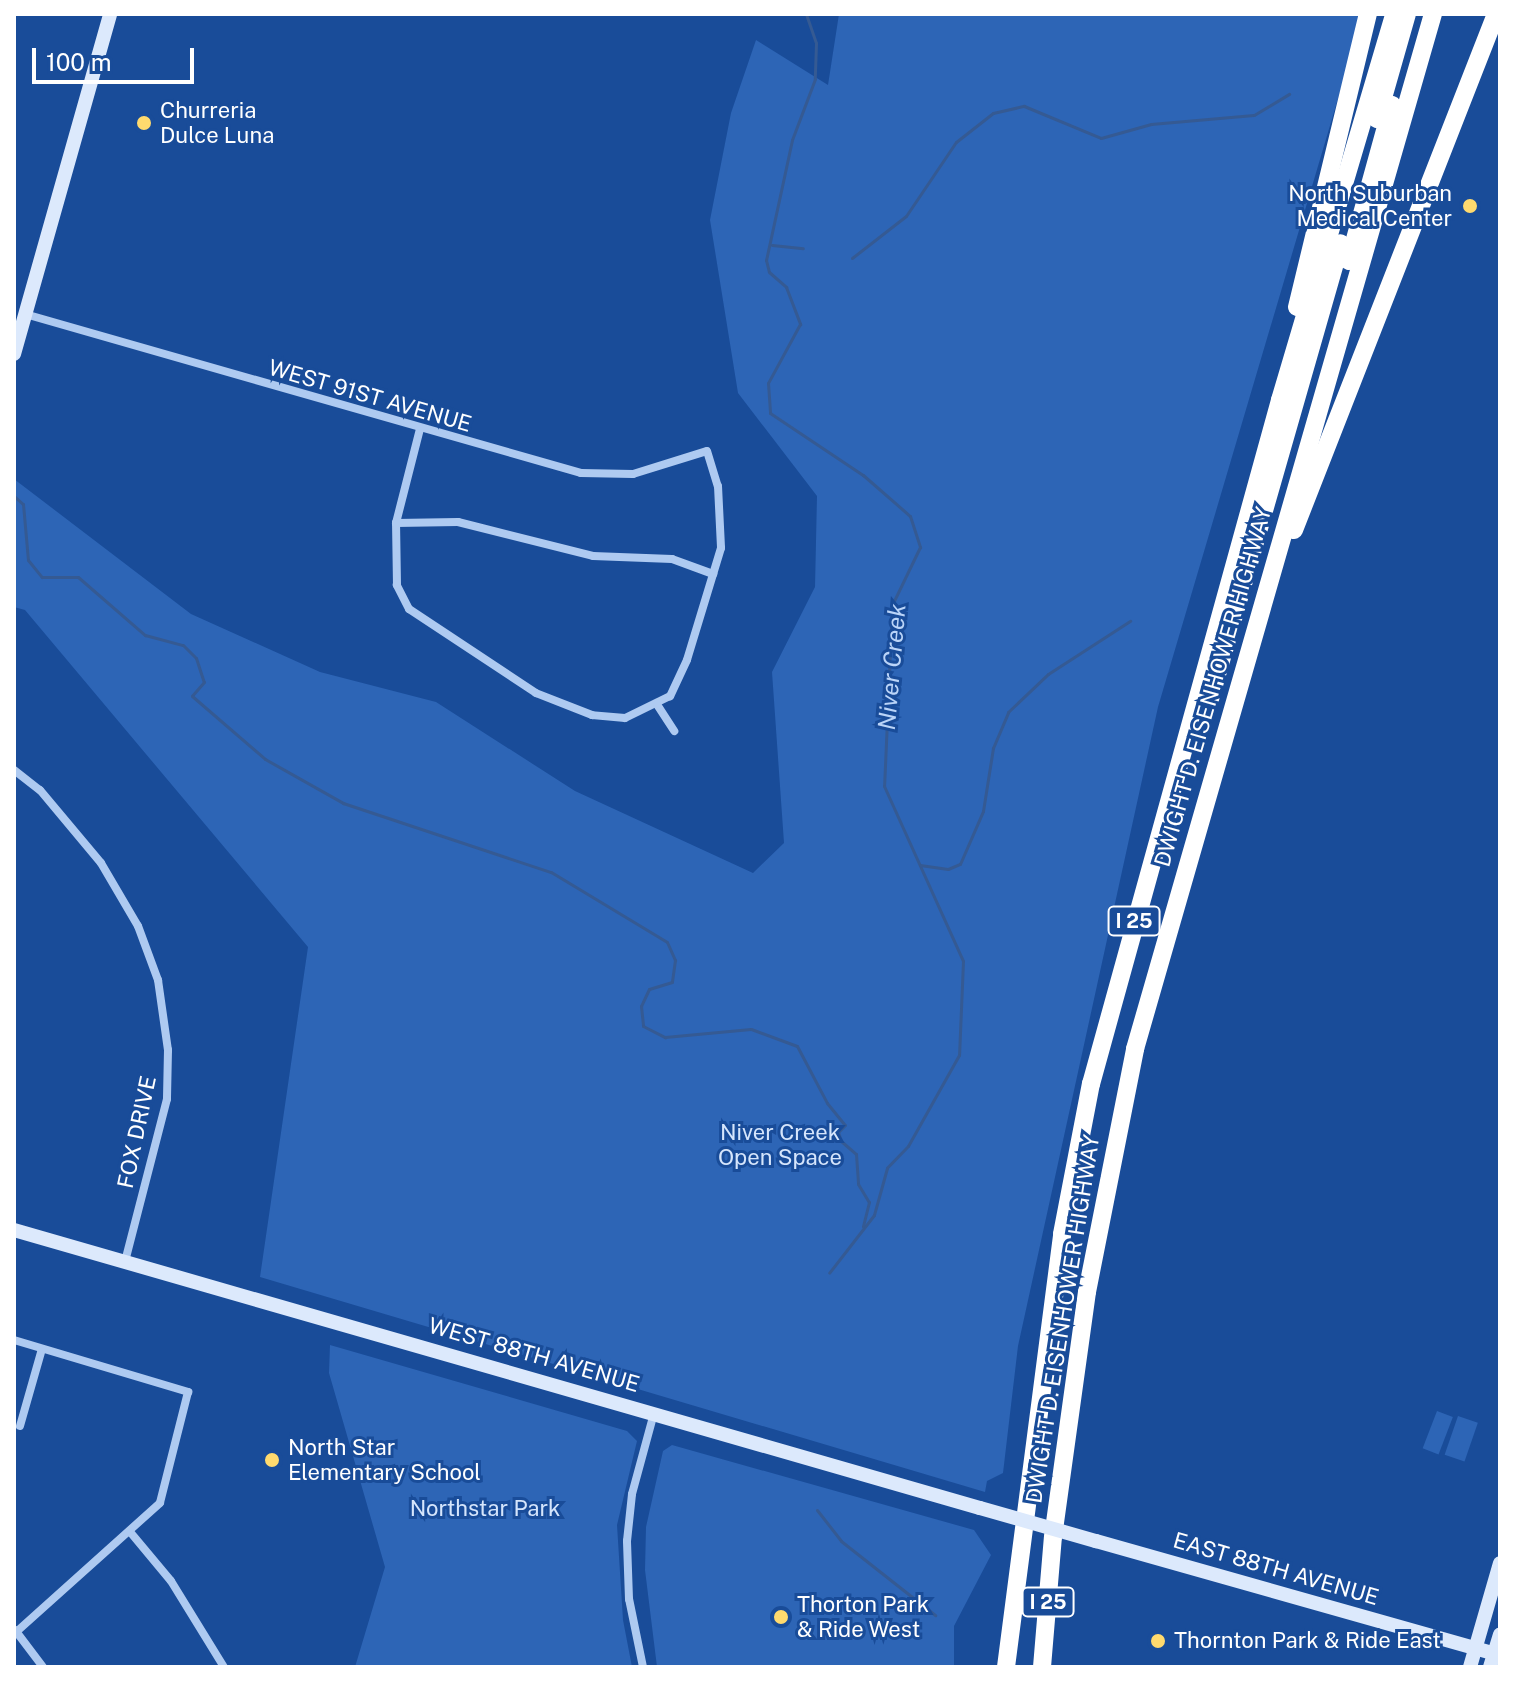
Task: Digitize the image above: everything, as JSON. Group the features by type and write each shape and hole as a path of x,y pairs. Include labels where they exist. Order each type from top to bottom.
{"highway":[{"path":"1280,400 1281,368 1368,14"},
{"name":"DWIGHT D. EISENHOWER HIGHWAY","path":"1006,1667 1056,1276 1101,1043 1280,400 1394,14"},
{"path":"1056,1276 1072,1237 1141,937 1407,14"},
{"path":"1316,420 1337,305 1418,14"},
{"name":"DWIGHT D. EISENHOWER HIGHWAY","path":"1042,1667 1047,1531 1123,1102 1250,645 1433,14"},
{"path":"1250,645 1496,14"},
{"path":"1029,1667 1047,1531"}],"main road":[{"path":"14,354 110,14"},
{"name":"WEST 88TH AVENUE","path":"14,1230 654,1413 980,1508 1047,1531"},
{"name":"EAST 88TH AVENUE","path":"1047,1531 1096,1541 1476,1648 1495,1659"},
{"path":"1470,1667 1500,1563"},
{"path":"1495,1659 1500,1634"}],"street":[{"name":"WEST 91ST AVENUE","path":"25,314 420,429 596,476 633,474 707,451 722,532 713,574"},
{"path":"396,523 458,522 593,556 672,559 713,574 679,682 658,706 625,718 592,715 536,693 431,627 409,609 400,593 396,523 420,429"},
{"path":"658,706 674,731"},
{"name":"FOX DRIVE","path":"14,770 54,806 114,882 140,929 158,980 168,1050 167,1099 125,1261"},
{"path":"14,1340 188,1392 160,1503 131,1533 15,1632 43,1667"},
{"path":"20,1426 42,1349"},
{"path":"643,1667 629,1599 627,1541 632,1494 654,1413"},
{"path":"131,1533 171,1581 224,1667"}],"green space":[{"name":"Niver Creek Open Space","path":"839,14 1363,14 1158,707 1018,1346 1003,1473 987,1481 985,1492 260,1277 308,947 25,610 14,607 14,479 191,614 320,672 436,702 575,791 753,873 784,843 772,672 815,587 817,496 738,393 710,220 731,113 756,40 828,85"},
{"name":"Northstar Park","path":"330,1345 627,1431 637,1441 617,1525 623,1620 632,1667 355,1667 385,1567 329,1373"},
{"path":"1437,1411 1453,1417 1439,1454 1423,1448"},
{"path":"1458,1416 1478,1423 1465,1462 1445,1455"},
{"path":"672,1445 974,1530 991,1555 954,1626 954,1667 657,1667 645,1570 646,1527 663,1451"}],"waterway":[{"name":"Niver Creek","path":"806,14 816,43 815,79 792,140 766,260 769,272 786,287 800,324 768,383 770,413 863,475 910,516 920,547 892,605 884,786 963,961 959,1055 908,1146 887,1168 874,1215 829,1273"},
{"path":"852,258 906,216 956,142 993,113 1024,106 1101,138 1151,124 1254,115 1289,94"},
{"path":"772,245 803,248"},
{"path":"14,496 23,504 28,560 42,577 78,577 145,635 183,645 196,658 204,682 192,696 265,759 343,803 551,872 667,942 675,960 672,982 649,989 641,1006 643,1026 665,1037 751,1029 797,1046 827,1103 845,1125 838,1132 841,1141 856,1154 858,1184 869,1202 863,1226"},
{"path":"920,865 948,869 960,864 983,811 993,748 1008,712 1048,674 1130,621"},
{"name":"Niver Creek","path":"817,1510 841,1541 935,1615"}],"place":[{"name":"Churreria Dulce Luna","path":"144,123"},
{"name":"North Suburban Medical Center","path":"1470,206"},
{"name":"North Star Elementary School","path":"272,1460"},
{"name":"Thorton Park & Ride West","path":"781,1617"},
{"name":"Thornton Park & Ride East","path":"1158,1641"}]}
